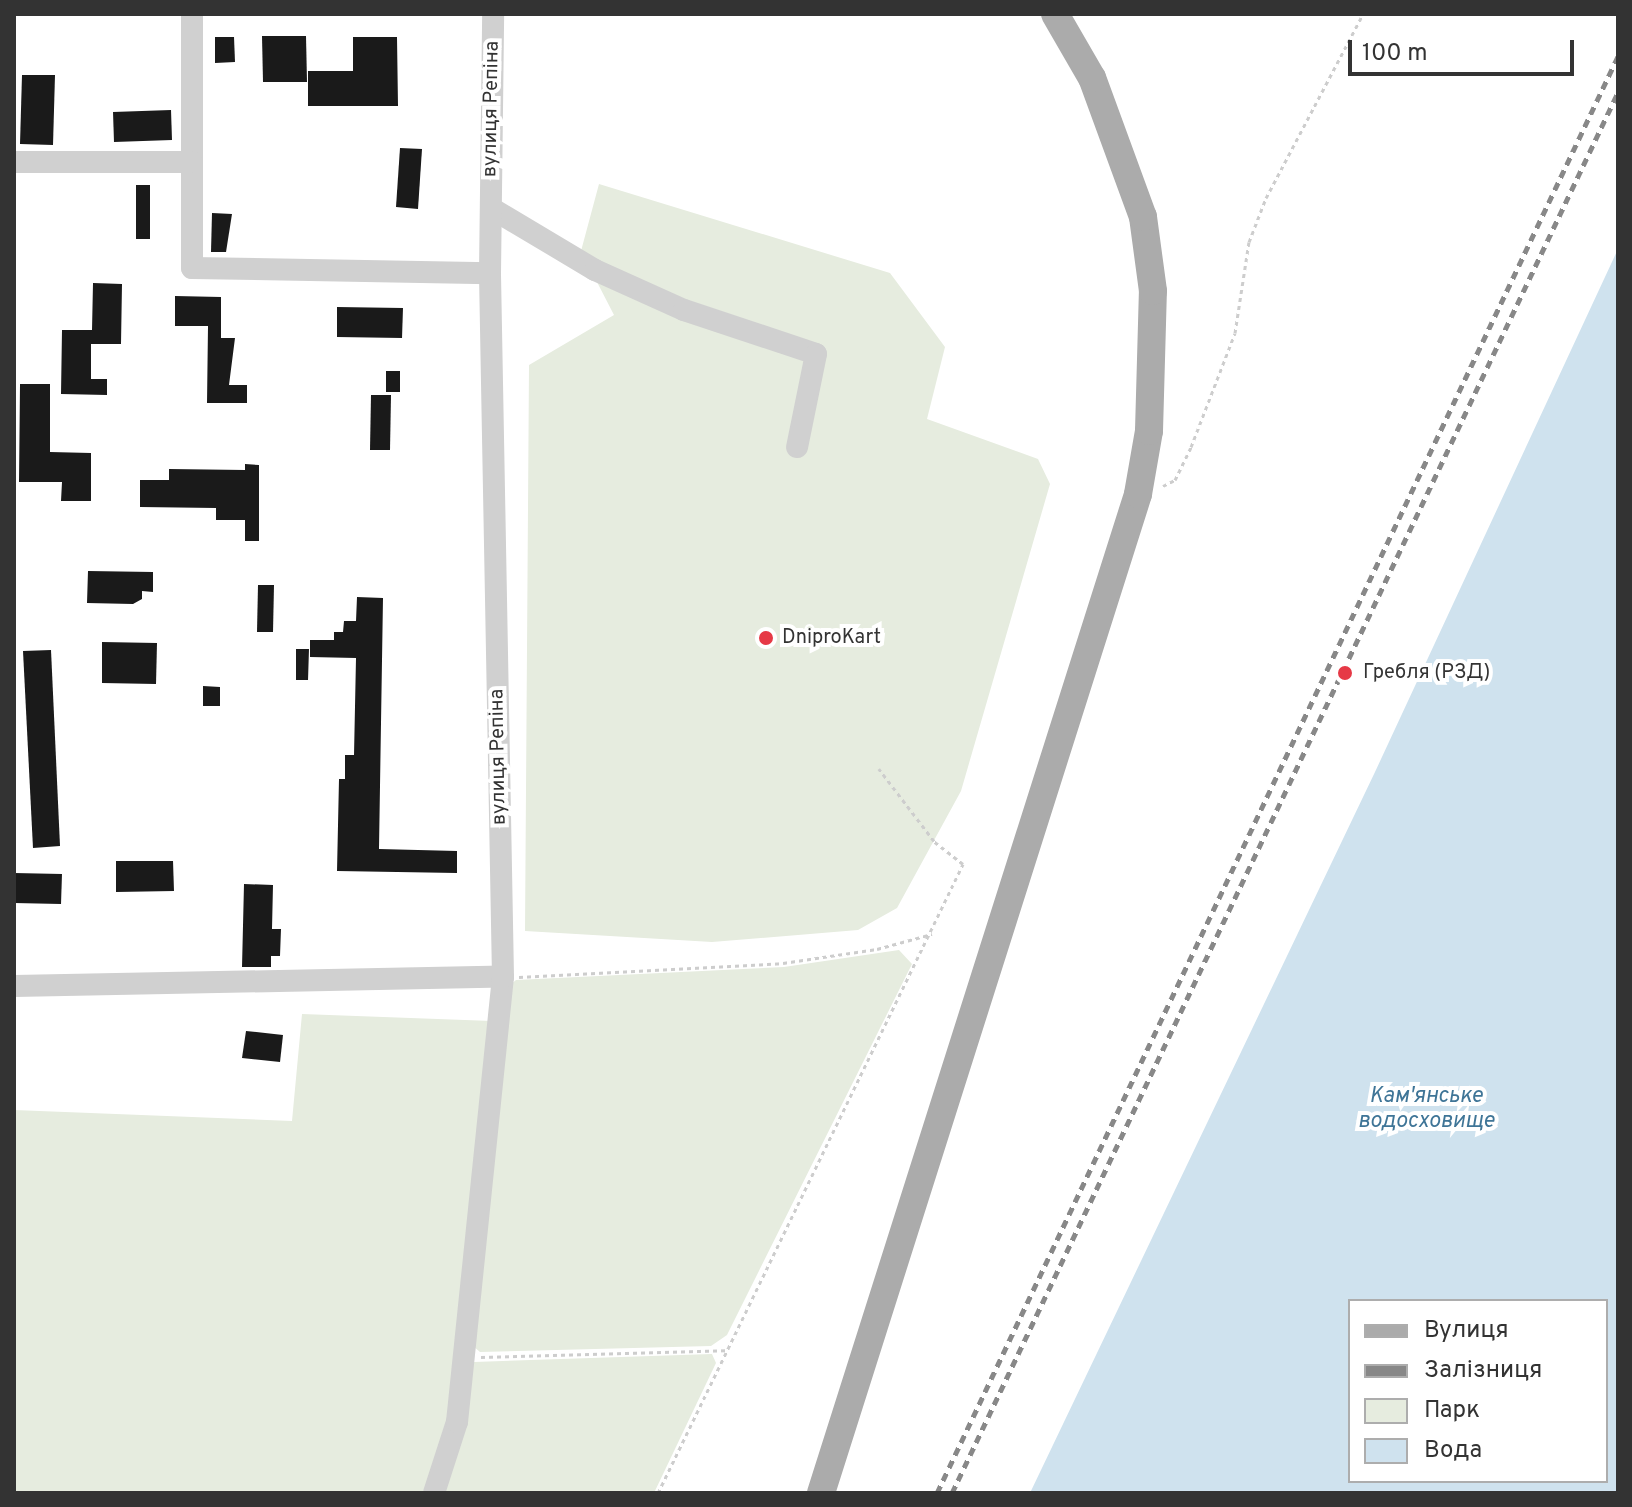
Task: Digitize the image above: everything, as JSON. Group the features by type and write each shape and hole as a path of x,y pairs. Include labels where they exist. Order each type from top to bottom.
{"main road":[{"path":"821,1493 1138,494 1153,372 1153,291 1143,217 1092,78 1055,14"}],"street":[{"path":"192,14 192,268 490,273"},
{"name":"вулиця Репіна","path":"434,1493 457,1422 503,977 490,273 493,14"},
{"path":"14,162 191,162"},
{"path":"491,208 595,270 684,310 816,354 797,447"},
{"path":"14,986 503,977"}],"path":[{"path":"1138,494 1175,480 1191,447 1235,333 1249,242 1363,14"},
{"path":"658,1493 932,934 963,864 934,841 879,769"},
{"path":"503,977 783,963 877,949 932,934"},
{"path":"465,1357 726,1350"}],"green space":[{"name":"DniproKart","path":"599,184 890,273 945,347 927,419 1038,459 1050,484 961,791 897,908 858,930 712,942 525,931 529,365 614,315 581,251"},
{"path":"899,950 912,964 727,1335 711,1346 480,1352 473,1346 510,985 516,980 784,967"},
{"path":"302,1014 492,1021 449,1421 423,1493 14,1493 14,1110 292,1121"},
{"path":"712,1354 716,1363 654,1493 442,1493 474,1362"}],"water":[{"name":"Кам'янське водосховище","path":"1618,249 1618,1493 1030,1493 1375,772"}],"building":[{"path":"262,36 306,36 307,82 263,82"},
{"path":"215,37 234,37 235,62 215,63"},
{"path":"353,37 397,37 398,106 308,106 308,71 353,71"},
{"path":"22,75 55,75 53,145 20,144"},
{"path":"171,110 172,140 114,142 113,112"},
{"path":"400,148 422,149 418,209 396,207"},
{"path":"136,185 150,185 150,239 136,239"},
{"path":"212,213 232,214 226,252 211,252"},
{"path":"93,283 122,284 121,344 91,344 91,379 107,379 107,395 61,394 62,330 92,330"},
{"path":"175,296 221,297 221,338 235,338 229,385 247,385 247,403 207,403 208,326 175,326"},
{"path":"337,307 403,308 402,338 337,337"},
{"path":"386,371 400,371 400,392 386,392"},
{"path":"20,384 50,384 50,452 91,453 91,501 61,501 62,482 19,482"},
{"path":"371,395 391,395 390,450 370,450"},
{"path":"245,464 259,465 259,541 245,541 245,520 216,520 216,508 140,507 140,480 169,480 169,469 245,470"},
{"path":"88,571 153,572 153,592 142,591 142,599 133,604 87,603"},
{"path":"258,585 274,585 273,632 257,632"},
{"path":"357,597 383,598 379,849 457,851 457,873 337,871 339,779 345,779 345,755 354,755 356,658 310,657 310,640 334,640 334,632 343,632 344,621 356,621"},
{"path":"102,642 157,643 156,684 102,683"},
{"path":"296,649 309,649 308,680 296,680"},
{"path":"51,650 60,846 33,848 23,651"},
{"path":"203,686 220,687 220,706 203,706"},
{"path":"116,861 173,861 174,891 116,892"},
{"path":"14,873 62,874 61,904 14,903"},
{"path":"244,884 273,885 272,929 281,929 280,956 271,956 271,967 242,967"},
{"path":"246,1031 283,1035 280,1062 242,1058"}],"railway":[{"path":"937,1493 1618,56"},
{"path":"952,1493 1618,92"}],"place":[{"name":"DniproKart","path":"766,638"},
{"name":"Гребля (РЗД)","path":"1345,673"}]}
